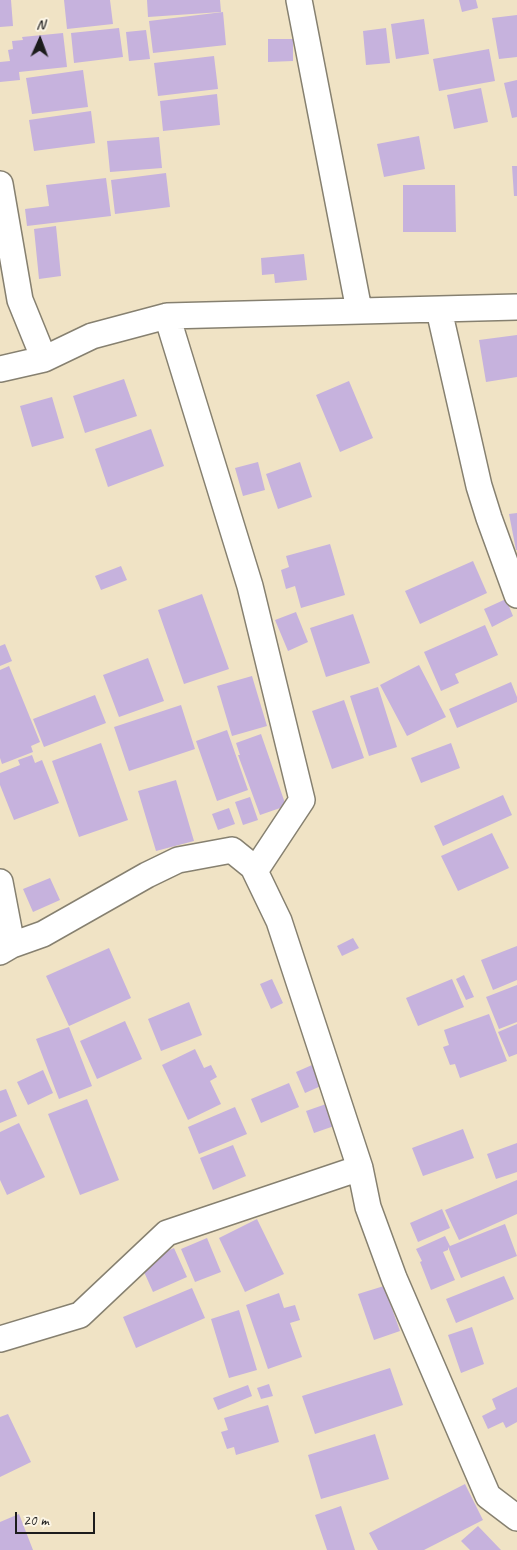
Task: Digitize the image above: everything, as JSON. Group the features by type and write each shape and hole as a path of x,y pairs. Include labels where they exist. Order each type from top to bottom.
{"street":[{"path":"299,0 359,310"},
{"path":"0,184 20,300 44,359"},
{"path":"0,370 44,359 92,336 167,316 359,310 438,310 517,306"},
{"path":"438,310 479,486 517,595"},
{"path":"167,316 250,586 302,800 255,871"},
{"path":"0,882 6,949 43,934 147,875 178,860 232,850 253,867 279,921 360,1168 368,1207 394,1278 488,1496 517,1518"},
{"path":"0,1339 80,1315 166,1233 360,1168"}],"building":[{"path":"0,0 11,0 13,26 0,27"},
{"path":"64,0 110,0 113,24 67,29"},
{"path":"147,0 220,0 221,12 148,17"},
{"path":"459,0 476,0 478,8 462,12"},
{"path":"223,12 226,45 153,53 149,21"},
{"path":"517,15 517,57 499,59 492,18"},
{"path":"424,19 429,54 396,59 391,24"},
{"path":"119,28 123,57 74,63 71,33"},
{"path":"386,28 390,63 366,65 363,31"},
{"path":"146,30 150,59 129,61 126,32"},
{"path":"63,33 67,67 19,72 20,80 0,82 0,62 10,61 8,50 13,49 12,41 23,40 22,37"},
{"path":"268,39 293,39 293,61 268,62"},
{"path":"489,49 495,81 439,91 433,59"},
{"path":"214,56 218,89 158,96 154,63"},
{"path":"83,70 88,107 32,114 26,78"},
{"path":"517,80 517,117 512,118 504,83"},
{"path":"481,88 488,122 454,129 447,95"},
{"path":"217,94 220,125 163,131 160,101"},
{"path":"91,111 95,143 34,151 29,120"},
{"path":"419,136 425,169 384,177 377,144"},
{"path":"159,137 162,168 110,172 107,141"},
{"path":"512,166 517,166 517,196 514,196"},
{"path":"166,173 170,207 115,214 111,180"},
{"path":"106,178 111,216 27,226 25,209 49,206 46,185"},
{"path":"403,185 455,185 456,232 403,232"},
{"path":"56,226 61,276 39,279 34,229"},
{"path":"304,254 307,280 275,283 274,274 262,275 261,258"},
{"path":"517,335 517,377 486,382 479,340"},
{"path":"124,379 137,416 85,433 73,396"},
{"path":"349,381 373,438 340,452 316,395"},
{"path":"52,397 64,438 32,447 20,406"},
{"path":"151,429 164,466 108,487 95,449"},
{"path":"258,462 265,490 243,496 235,468"},
{"path":"300,462 312,497 278,509 266,474"},
{"path":"517,513 517,550 516,550 509,514"},
{"path":"330,544 345,595 301,608 295,586 286,589 281,570 289,567 286,556"},
{"path":"473,561 487,593 420,624 405,591"},
{"path":"121,566 127,580 101,590 95,576"},
{"path":"202,594 229,669 184,684 158,610"},
{"path":"506,599 513,616 492,627 484,609"},
{"path":"296,612 308,642 288,651 275,620"},
{"path":"353,614 370,663 326,677 310,628"},
{"path":"485,625 498,655 455,674 459,683 441,691 424,652"},
{"path":"5,644 12,661 0,666 0,646"},
{"path":"148,658 164,701 119,717 103,675"},
{"path":"419,665 446,717 407,736 380,685"},
{"path":"9,666 40,742 31,746 33,752 2,764 0,758 0,670"},
{"path":"252,676 267,726 232,736 217,686"},
{"path":"511,682 517,702 457,728 449,709"},
{"path":"378,687 397,747 369,756 350,696"},
{"path":"95,695 106,723 44,747 33,719"},
{"path":"344,700 364,758 332,769 312,711"},
{"path":"181,705 195,749 129,771 114,727"},
{"path":"227,730 248,790 217,801 196,741"},
{"path":"261,734 286,806 260,815 238,755 240,755 236,743"},
{"path":"101,743 128,820 79,837 52,761"},
{"path":"451,743 460,768 421,783 411,758"},
{"path":"32,755 35,763 42,760 59,803 14,820 0,785 0,773 20,765 18,760"},
{"path":"176,780 194,841 156,851 138,791"},
{"path":"503,795 512,815 443,846 434,826"},
{"path":"250,797 258,820 243,825 235,802"},
{"path":"229,808 235,824 218,830 212,814"},
{"path":"492,833 509,868 458,891 441,856"},
{"path":"50,878 60,900 33,912 23,889"},
{"path":"353,938 359,948 342,956 337,946"},
{"path":"517,946 517,980 493,990 481,960"},
{"path":"109,948 131,998 69,1026 46,976"},
{"path":"464,975 474,997 466,1000 456,979"},
{"path":"272,979 283,1003 271,1009 260,984"},
{"path":"452,979 464,1007 418,1026 406,998"},
{"path":"517,985 517,1022 499,1029 486,997"},
{"path":"189,1002 202,1035 161,1051 148,1019"},
{"path":"489,1014 507,1061 460,1078 455,1064 450,1065 443,1047 449,1045 444,1030"},
{"path":"125,1021 142,1059 97,1079 80,1041"},
{"path":"517,1024 517,1054 509,1057 498,1032"},
{"path":"69,1027 92,1086 59,1099 36,1039"},
{"path":"195,1049 204,1068 211,1065 217,1077 210,1081 221,1104 188,1120 162,1065"},
{"path":"312,1065 321,1086 305,1093 296,1072"},
{"path":"43,1070 53,1093 28,1105 17,1082"},
{"path":"289,1083 299,1107 261,1123 251,1099"},
{"path":"6,1089 17,1116 0,1123 0,1091"},
{"path":"87,1099 119,1180 80,1195 48,1114"},
{"path":"329,1103 337,1125 314,1133 306,1111"},
{"path":"235,1107 247,1134 199,1154 188,1127"},
{"path":"19,1123 45,1177 7,1195 0,1180 0,1132"},
{"path":"463,1129 474,1158 423,1176 412,1148"},
{"path":"517,1143 517,1172 496,1179 487,1154"},
{"path":"233,1145 246,1176 213,1190 200,1158"},
{"path":"517,1180 517,1214 459,1240 445,1210"},
{"path":"442,1209 450,1228 418,1242 410,1223"},
{"path":"257,1219 284,1274 245,1292 219,1238"},
{"path":"505,1224 517,1256 461,1278 448,1247 448,1250 443,1252 455,1280 431,1290 420,1262 422,1261 416,1249 445,1236 450,1246"},
{"path":"207,1238 221,1272 195,1282 181,1249"},
{"path":"174,1248 187,1277 153,1292 140,1263"},
{"path":"504,1276 514,1299 456,1323 446,1299"},
{"path":"384,1286 400,1331 374,1340 358,1294"},
{"path":"192,1288 205,1318 136,1348 123,1317"},
{"path":"279,1293 284,1308 295,1305 300,1320 290,1323 302,1357 268,1369 246,1305"},
{"path":"239,1310 257,1370 229,1378 211,1319"},
{"path":"472,1327 484,1364 461,1373 448,1335"},
{"path":"390,1368 403,1405 315,1434 302,1396"},
{"path":"269,1384 273,1396 261,1399 257,1388"},
{"path":"248,1385 252,1396 218,1410 213,1398"},
{"path":"517,1387 517,1422 506,1428 503,1422 488,1429 482,1416 496,1409 492,1399"},
{"path":"268,1405 279,1442 236,1455 234,1447 227,1449 221,1432 228,1430 224,1418"},
{"path":"8,1414 31,1462 0,1477 0,1417"},
{"path":"375,1434 389,1479 321,1499 308,1455"},
{"path":"465,1484 483,1520 424,1550 378,1550 369,1533"},
{"path":"341,1506 355,1550 327,1550 315,1515"},
{"path":"19,1514 33,1550 0,1550 0,1522"},
{"path":"478,1526 501,1550 470,1550 461,1541"}]}
